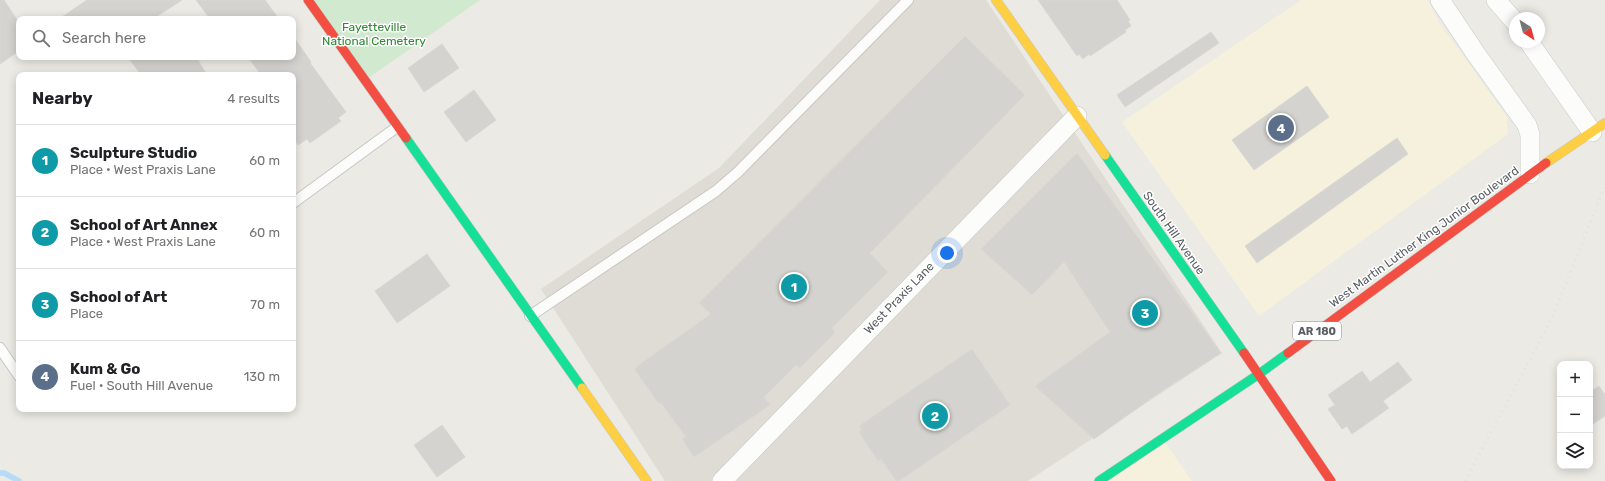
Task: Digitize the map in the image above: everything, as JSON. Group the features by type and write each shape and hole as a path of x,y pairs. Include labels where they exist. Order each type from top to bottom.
{"street":[{"path":"308,0 647,481"},
{"name":"South Hill Avenue","path":"996,0 1259,374 1331,481"},
{"path":"1440,0 1476,54 1527,125 1530,135 1530,174"},
{"path":"1496,0 1509,15"},
{"path":"1534,48 1599,127"},
{"name":"West Praxis Lane","path":"722,481 1077,116"},
{"name":"West Martin Luther King Junior Boulevard","path":"1099,481 1259,374 1530,174 1599,127"}],"lane":[{"path":"530,316 716,191 738,172 908,0"},
{"path":"296,201 397,127"},
{"path":"0,348 16,372"}],"shaded area":[{"path":"880,0 986,0 1222,353 1028,481 665,481 541,289 719,168"},
{"path":"1301,0 1428,0 1439,22 1507,117 1508,134 1259,316 1122,122"},
{"path":"1162,438 1192,481 1099,481"}],"green space":[{"name":"Fayetteville National Cemetery","path":"308,0 480,0 364,81"}],"building":[{"path":"0,0 4,0 16,18 16,53 0,64"},
{"path":"87,0 182,0 158,16 63,16"},
{"path":"196,0 265,0 277,16 208,16"},
{"path":"1038,0 1117,0 1130,20 1128,21 1131,26 1125,30 1126,32 1083,59 1079,54 1077,56"},
{"path":"1211,32 1219,43 1125,107 1117,95"},
{"path":"965,36 1025,95 870,253 888,272 832,328 835,333 800,368 796,365 764,397 770,405 694,457 682,439 686,437 661,403 659,404 635,370 636,367 711,314 699,303"},
{"path":"296,40 311,62 310,63 346,112 338,118 341,121 310,143 307,139 298,145 296,142 296,72 259,72 250,60 296,60"},
{"path":"442,44 459,68 424,92 408,68"},
{"path":"130,60 198,60 205,72 139,72"},
{"path":"1307,86 1329,117 1254,170 1232,140"},
{"path":"474,90 496,120 466,142 444,112"},
{"path":"1397,138 1408,154 1257,263 1245,246"},
{"path":"1077,153 1221,353 1163,390 1094,439 1035,386 1110,332 1064,262 1032,295 981,249"},
{"path":"427,254 450,286 397,323 375,291"},
{"path":"972,349 1010,405 899,481 896,481 881,459 878,461 859,432 862,430 859,426"},
{"path":"1398,362 1412,380 1383,401 1389,408 1352,434 1347,426 1342,429 1328,409 1335,405 1328,395 1362,371 1370,382"},
{"path":"1599,386 1605,395 1605,416 1593,424 1593,397 1593,390"},
{"path":"442,425 465,457 437,477 414,445"}],"waterway":[{"path":"0,473 4,473 19,481"}],"railway":[{"path":"1466,481 1552,318 1605,186"}],"traffic: fast":[{"path":"406,138 582,388"},
{"path":"1105,155 1244,353"},
{"path":"1099,481 1288,353"}],"traffic: slow":[{"path":"996,0 1105,155"},
{"path":"1546,163 1605,123"},
{"path":"582,388 647,481"}],"traffic: jam":[{"path":"308,0 406,138"},
{"path":"1288,353 1546,163"},
{"path":"1244,353 1331,481"}],"place":[{"name":"Kum & Go","path":"1281,128"},
{"name":"Sculpture Studio","path":"794,287"},
{"name":"School of Art","path":"1145,313"},
{"name":"School of Art Annex","path":"935,416"}]}
